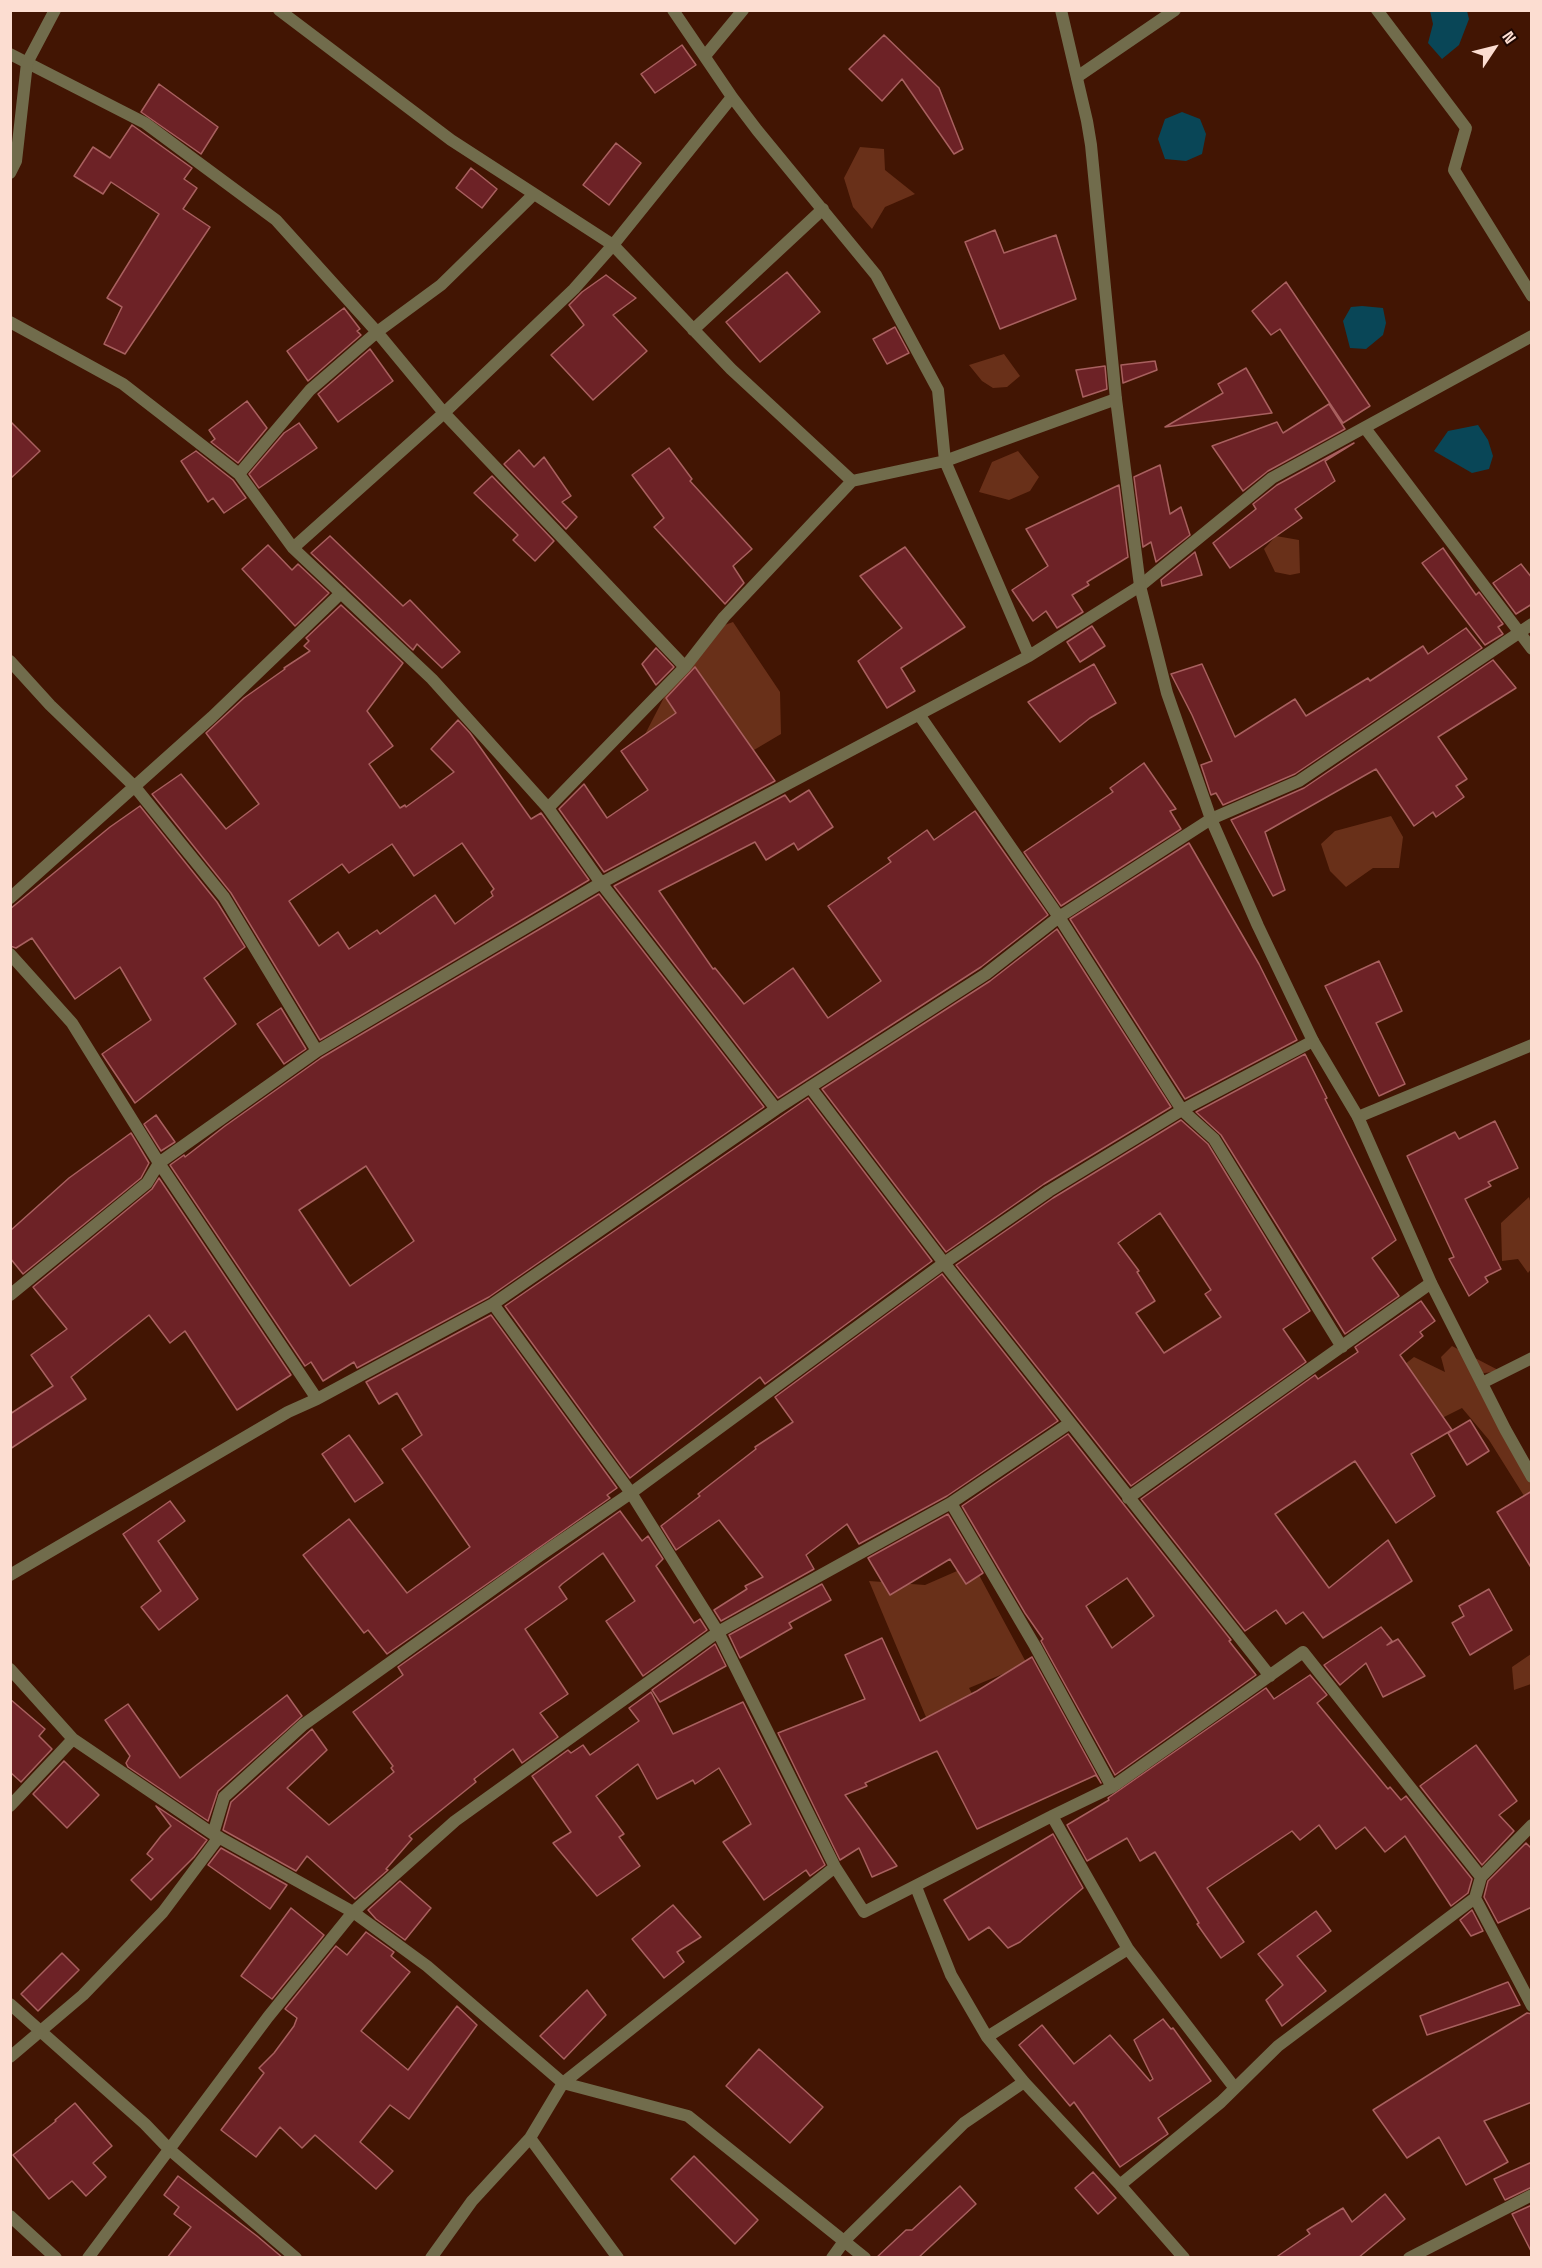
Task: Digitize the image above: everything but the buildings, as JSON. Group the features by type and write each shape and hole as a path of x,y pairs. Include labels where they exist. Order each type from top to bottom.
{"street":[{"path":"10,173 16,161 27,63 55,10"},
{"path":"279,10 451,140 613,245 693,330 852,481"},
{"path":"673,10 732,98 876,275 938,390 945,461 1029,656"},
{"path":"705,56 743,10"},
{"path":"1061,10 1091,145 1116,399 1140,586 1167,693 1211,819 1313,1041 1359,1117 1431,1283 1532,1477"},
{"path":"1077,77 1175,10"},
{"path":"1377,10 1466,128 1454,170 1532,296"},
{"path":"10,54 145,123 276,220 377,332 444,413 686,667"},
{"path":"292,548 444,413 573,289 613,245 732,98"},
{"path":"239,474 310,390 377,332 441,285 534,194"},
{"path":"693,330 823,209"},
{"path":"10,322 123,384 239,474 292,548 432,679 548,808 601,883 776,1109"},
{"path":"10,1295 147,1183 159,1163 317,1051 601,883 920,716 1029,656 1140,586 1272,478 1532,336"},
{"path":"548,808 686,667 724,617 852,481 945,461 1116,399"},
{"path":"1365,428 1532,649"},
{"path":"10,898 212,717 340,593"},
{"path":"10,1575 288,1412 317,1399 493,1304 776,1109 986,974 1059,917 1211,819 1299,781 1532,624"},
{"path":"10,661 50,705 135,787 224,897 317,1051"},
{"path":"920,716 1059,917 1182,1110 1214,1139 1342,1347"},
{"path":"10,954 72,1023 159,1163 317,1399"},
{"path":"10,2057 83,1995 164,1912 216,1836 224,1797 303,1725 631,1493 944,1263 1049,1191 1182,1110 1313,1041"},
{"path":"1359,1117 1532,1045"},
{"path":"810,1087 944,1263 1270,1676"},
{"path":"1128,1498 1431,1283"},
{"path":"493,1304 631,1493 718,1632 835,1867 864,1912 1112,1787 1303,1652 1481,1877"},
{"path":"1482,1383 1532,1358"},
{"path":"88,2258 268,2018 353,1912 455,1821 718,1632 951,1503 1070,1423"},
{"path":"951,1503 1035,1646 1112,1787"},
{"path":"10,1669 73,1739 216,1836 353,1912 427,1965 563,2083 688,2116 865,2258"},
{"path":"10,1806 73,1739"},
{"path":"1052,1816 1128,1949 1234,2087"},
{"path":"1120,2185 1221,2102 1278,2046 1474,1898 1481,1877 1532,1825"},
{"path":"431,2258 472,2201 530,2138 563,2083 835,1867"},
{"path":"916,1887 951,1975 987,2037 1024,2082 1184,2258"},
{"path":"1474,1898 1532,2006"},
{"path":"987,2037 1128,1949"},
{"path":"10,2004 145,2124 170,2150 296,2258"},
{"path":"832,2258 845,2240 964,2123 1024,2082"},
{"path":"530,2138 618,2258"},
{"path":"1409,2258 1532,2195"},
{"path":"10,2216 56,2258"}],"shaded area":[{"path":"860,147 884,149 885,170 915,194 885,207 872,229 853,207 844,178"},
{"path":"1004,354 1020,376 1007,387 993,388 982,381 969,365"},
{"path":"1018,451 1039,477 1030,491 1009,500 979,492 992,462"},
{"path":"1276,536 1299,540 1300,573 1290,575 1275,572 1264,549"},
{"path":"733,622 780,692 781,734 721,767 638,748 673,680 711,630"},
{"path":"1391,816 1403,837 1399,868 1373,868 1346,887 1330,871 1321,844 1335,831"},
{"path":"1529,1197 1532,1208 1532,1268 1528,1273 1518,1259 1502,1261 1501,1223"},
{"path":"1452,1346 1500,1371 1477,1374 1531,1475 1531,1507 1489,1440 1462,1408 1436,1421 1354,1405 1414,1357 1445,1372 1441,1357"},
{"path":"973,1564 1027,1664 969,1688 993,1732 936,1741 869,1581 925,1585"},
{"path":"1531,1654 1531,1684 1514,1690 1512,1667"}],"water":[{"path":"1430,11 1467,11 1469,19 1459,45 1442,59 1428,43 1433,24"},
{"path":"1182,112 1200,119 1206,134 1202,154 1186,161 1165,159 1158,139 1165,119"},
{"path":"1351,307 1383,308 1386,323 1383,335 1366,349 1350,348 1343,321"},
{"path":"1478,425 1488,440 1493,456 1489,469 1472,473 1434,451 1448,431"}]}
